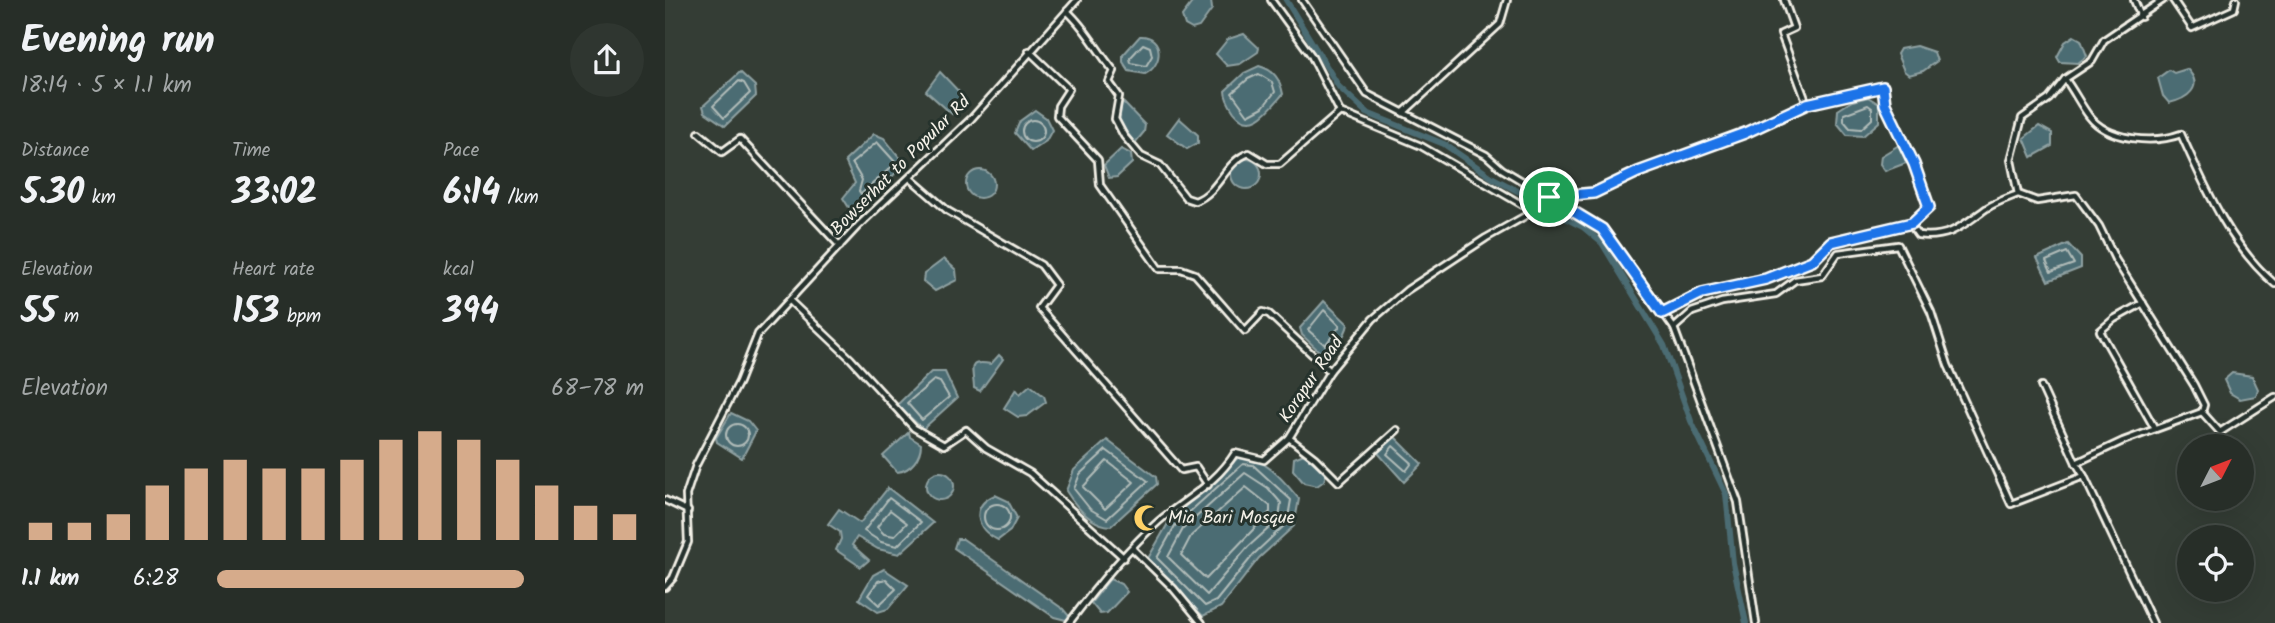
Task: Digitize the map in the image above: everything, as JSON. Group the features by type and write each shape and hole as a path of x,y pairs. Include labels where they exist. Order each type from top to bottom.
{"street":[{"name":"Bowserhat to Popular Rd","path":"665,587 673,578 688,542 686,495 697,465 739,382 758,334 840,246 971,119 1077,0"},
{"path":"1271,0 1311,54 1340,111 1421,146 1535,210"},
{"path":"1302,0 1367,94 1486,155 1602,229 1674,328 1738,502 1756,623"},
{"path":"1403,113 1500,24 1507,0"},
{"path":"1784,0 1794,28 1781,34 1807,104"},
{"path":"2134,0 2141,17"},
{"path":"2018,194 2011,160 2022,118 2049,99 2064,79 2092,61 2105,40 2163,0"},
{"path":"2173,0 2192,27 2234,9 2236,0"},
{"path":"1067,11 1086,29 1088,39 1114,71 1109,82 1120,99 1115,119 1124,136 1141,156 1160,165 1186,198 1195,201 1216,186 1238,157 1249,153 1267,164 1280,164 1340,111"},
{"path":"1030,51 1071,91 1058,106 1057,116 1098,160 1100,185 1159,269 1181,269 1195,274 1245,331 1263,312 1269,314 1330,371"},
{"path":"2064,79 2100,127 2151,140 2164,141 2181,134 2220,219 2234,233 2258,269 2275,284"},
{"path":"1549,197 1594,193 1638,172 1745,133 1807,104 1883,87 1885,104 1914,164 1929,207 1912,223 1831,242 1812,261 1766,279 1702,293 1662,313"},
{"path":"699,133 722,152 740,139 840,246"},
{"path":"910,178 948,211 1041,265 1056,285 1039,308 1181,470 1196,467 1208,485"},
{"path":"1912,223 1910,224 1917,235 1932,237 1968,225 1988,207 2018,194 2037,201 2076,195 2099,226 2194,385 2204,405 2202,412"},
{"name":"Korapur Road","path":"1069,623 1097,585 1158,522 1208,485 1235,453 1264,460 1289,438 1330,371 1373,319 1407,290 1486,237 1535,210 1549,197"},
{"path":"1674,328 1692,312 1722,302 1776,293 1795,280 1822,276 1838,253 1898,245 1931,312 1948,365 2011,504 2084,476"},
{"path":"790,301 851,359 914,428 944,445 966,430 986,448 1015,462 1030,473 1124,558"},
{"path":"2143,303 2113,318 2101,331 2155,429"},
{"path":"2041,386 2153,623"},
{"path":"2202,412 2220,432 2275,397"},
{"path":"2076,463 2202,412"},
{"path":"1289,438 1315,457 1339,482 1397,430"},
{"path":"665,500 688,511"},
{"path":"1133,549 1173,588 1202,623"}],"water":[{"path":"1194,0 1211,0 1212,9 1199,27 1192,29 1185,25 1182,16"},
{"path":"1244,34 1259,48 1258,52 1240,64 1227,66 1216,54 1228,39"},
{"path":"1140,36 1154,40 1159,51 1156,64 1145,74 1129,71 1123,62 1123,55"},
{"path":"2074,36 2081,40 2087,56 2078,63 2060,62 2057,57 2065,42"},
{"path":"1916,46 1934,52 1937,61 1923,71 1909,75 1904,71 1897,54 1900,49"},
{"path":"1259,66 1275,76 1283,94 1260,117 1247,121 1234,112 1225,91 1244,73"},
{"path":"2187,69 2192,75 2194,87 2182,99 2169,103 2163,96 2158,78 2169,70 2174,73"},
{"path":"740,72 755,86 756,96 725,126 705,112 703,106"},
{"path":"940,72 965,98 952,114 926,91"},
{"path":"1868,97 1879,104 1879,122 1863,136 1847,135 1837,123 1838,110 1852,101"},
{"path":"1122,101 1145,125 1144,132 1135,143 1119,122"},
{"path":"1035,110 1046,118 1052,130 1046,141 1031,151 1015,133 1020,121"},
{"path":"1179,118 1198,135 1198,143 1187,149 1167,134"},
{"path":"2039,126 2052,133 2052,146 2032,157 2024,138"},
{"path":"874,134 884,138 905,164 865,203 851,211 843,198 855,183 845,161"},
{"path":"1899,145 1907,154 1906,163 1885,171 1880,164 1881,156"},
{"path":"1121,149 1131,154 1132,163 1117,177 1109,178 1104,165"},
{"path":"1246,159 1257,163 1261,174 1257,185 1246,189 1235,185 1231,174 1235,163"},
{"path":"980,170 990,174 994,184 990,194 980,198 970,194 966,184 970,174"},
{"path":"2068,244 2081,258 2081,268 2048,281 2037,258"},
{"path":"944,259 956,270 957,280 935,291 923,281 924,274"},
{"path":"1324,301 1348,324 1338,342 1322,354 1302,335 1300,328"},
{"path":"999,355 1003,359 980,391 974,388 974,365 991,364"},
{"path":"931,372 945,372 957,398 923,429 897,405"},
{"path":"2232,373 2252,376 2258,389 2256,396 2240,399 2230,393 2224,380"},
{"path":"1030,385 1044,396 1046,402 1027,416 1018,417 1004,408 1016,389 1020,394"},
{"path":"731,413 748,421 756,431 742,458 717,442 716,438"},
{"path":"909,432 910,437 921,444 919,454 911,466 897,472 883,456"},
{"path":"1393,435 1422,464 1404,482 1378,453"},
{"path":"1107,440 1156,477 1157,484 1111,526 1091,519 1079,509 1066,491 1074,470"},
{"path":"1304,454 1326,474 1324,481 1317,486 1304,483 1293,470 1294,458"},
{"path":"1240,456 1266,465 1299,499 1294,526 1259,558 1221,607 1203,616 1147,560 1170,520"},
{"path":"940,472 950,476 954,486 950,496 940,500 930,496 926,486 930,476"},
{"path":"888,488 933,523 899,554 878,549 857,537 852,545 869,560 861,567 836,550 841,539 840,532 828,524 839,509 860,523"},
{"path":"995,495 1008,501 1017,518 1010,531 998,540 984,530 979,518 982,505"},
{"path":"957,539 963,539 1063,609 1069,616 1066,620 1054,617 954,548"},
{"path":"884,569 908,585 888,609 878,612 859,599 873,575"},
{"path":"1110,579 1121,584 1127,592 1107,613 1100,614 1091,603"}],"waterway":[{"path":"1286,0 1339,87 1367,113 1444,144 1493,178 1533,199 1544,211 1583,227 1602,243 1664,345 1691,421 1726,494 1733,563 1746,623"}],"place":[{"name":"Mia Bari Mosque","path":"1147,518"}],"route":[{"path":"1883,87 1885,104 1914,164 1929,207 1912,223 1863,237 1831,242 1812,261 1766,279 1702,293 1662,313 1602,229 1549,197 1594,193 1638,172 1745,133 1807,104 1883,87"}]}
